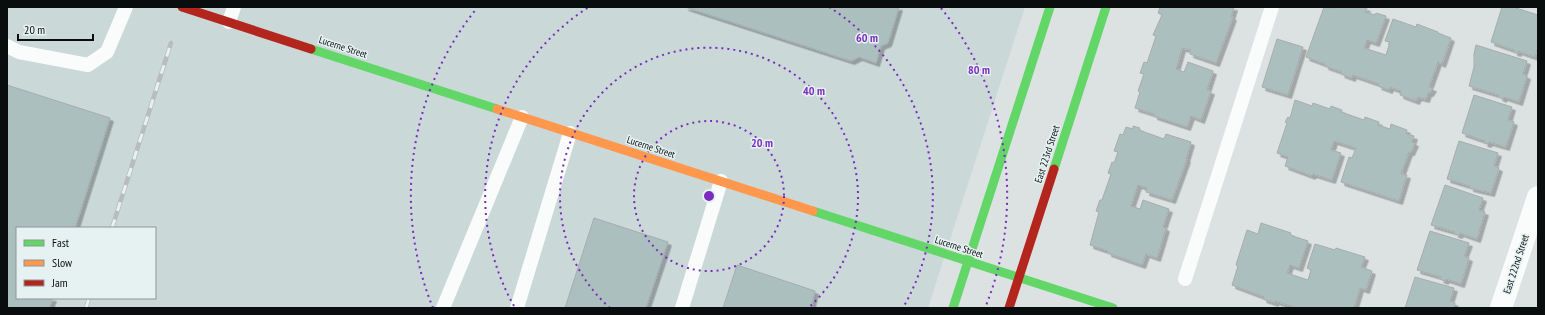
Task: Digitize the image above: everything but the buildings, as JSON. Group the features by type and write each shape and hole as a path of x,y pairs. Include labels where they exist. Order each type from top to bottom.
{"street":[{"name":"Lucerne Street","path":"182,7 1113,308"},
{"path":"953,308 1050,7"},
{"name":"East 223rd Street","path":"1009,308 1106,7"},
{"name":"East 222nd Street","path":"1502,308 1538,197"}],"lane":[{"path":"7,46 19,52 88,65 107,52 126,7"},
{"path":"229,22 234,7"},
{"path":"1185,279 1272,7"},
{"path":"443,308 522,117"},
{"path":"517,308 570,133"},
{"path":"682,308 722,181"}],"shaded area":[{"path":"7,7 1025,7 928,308 7,308"}],"railway":[{"path":"112,227 171,43"},
{"path":"86,308 89,299"}],"traffic: fast":[{"path":"953,308 1050,7"},
{"path":"1054,169 1106,7"},
{"path":"311,49 497,109"},
{"path":"813,211 1113,308"}],"traffic: slow":[{"path":"497,109 813,211"}],"traffic: jam":[{"path":"182,7 311,49"},
{"path":"1009,308 1054,169"}]}
